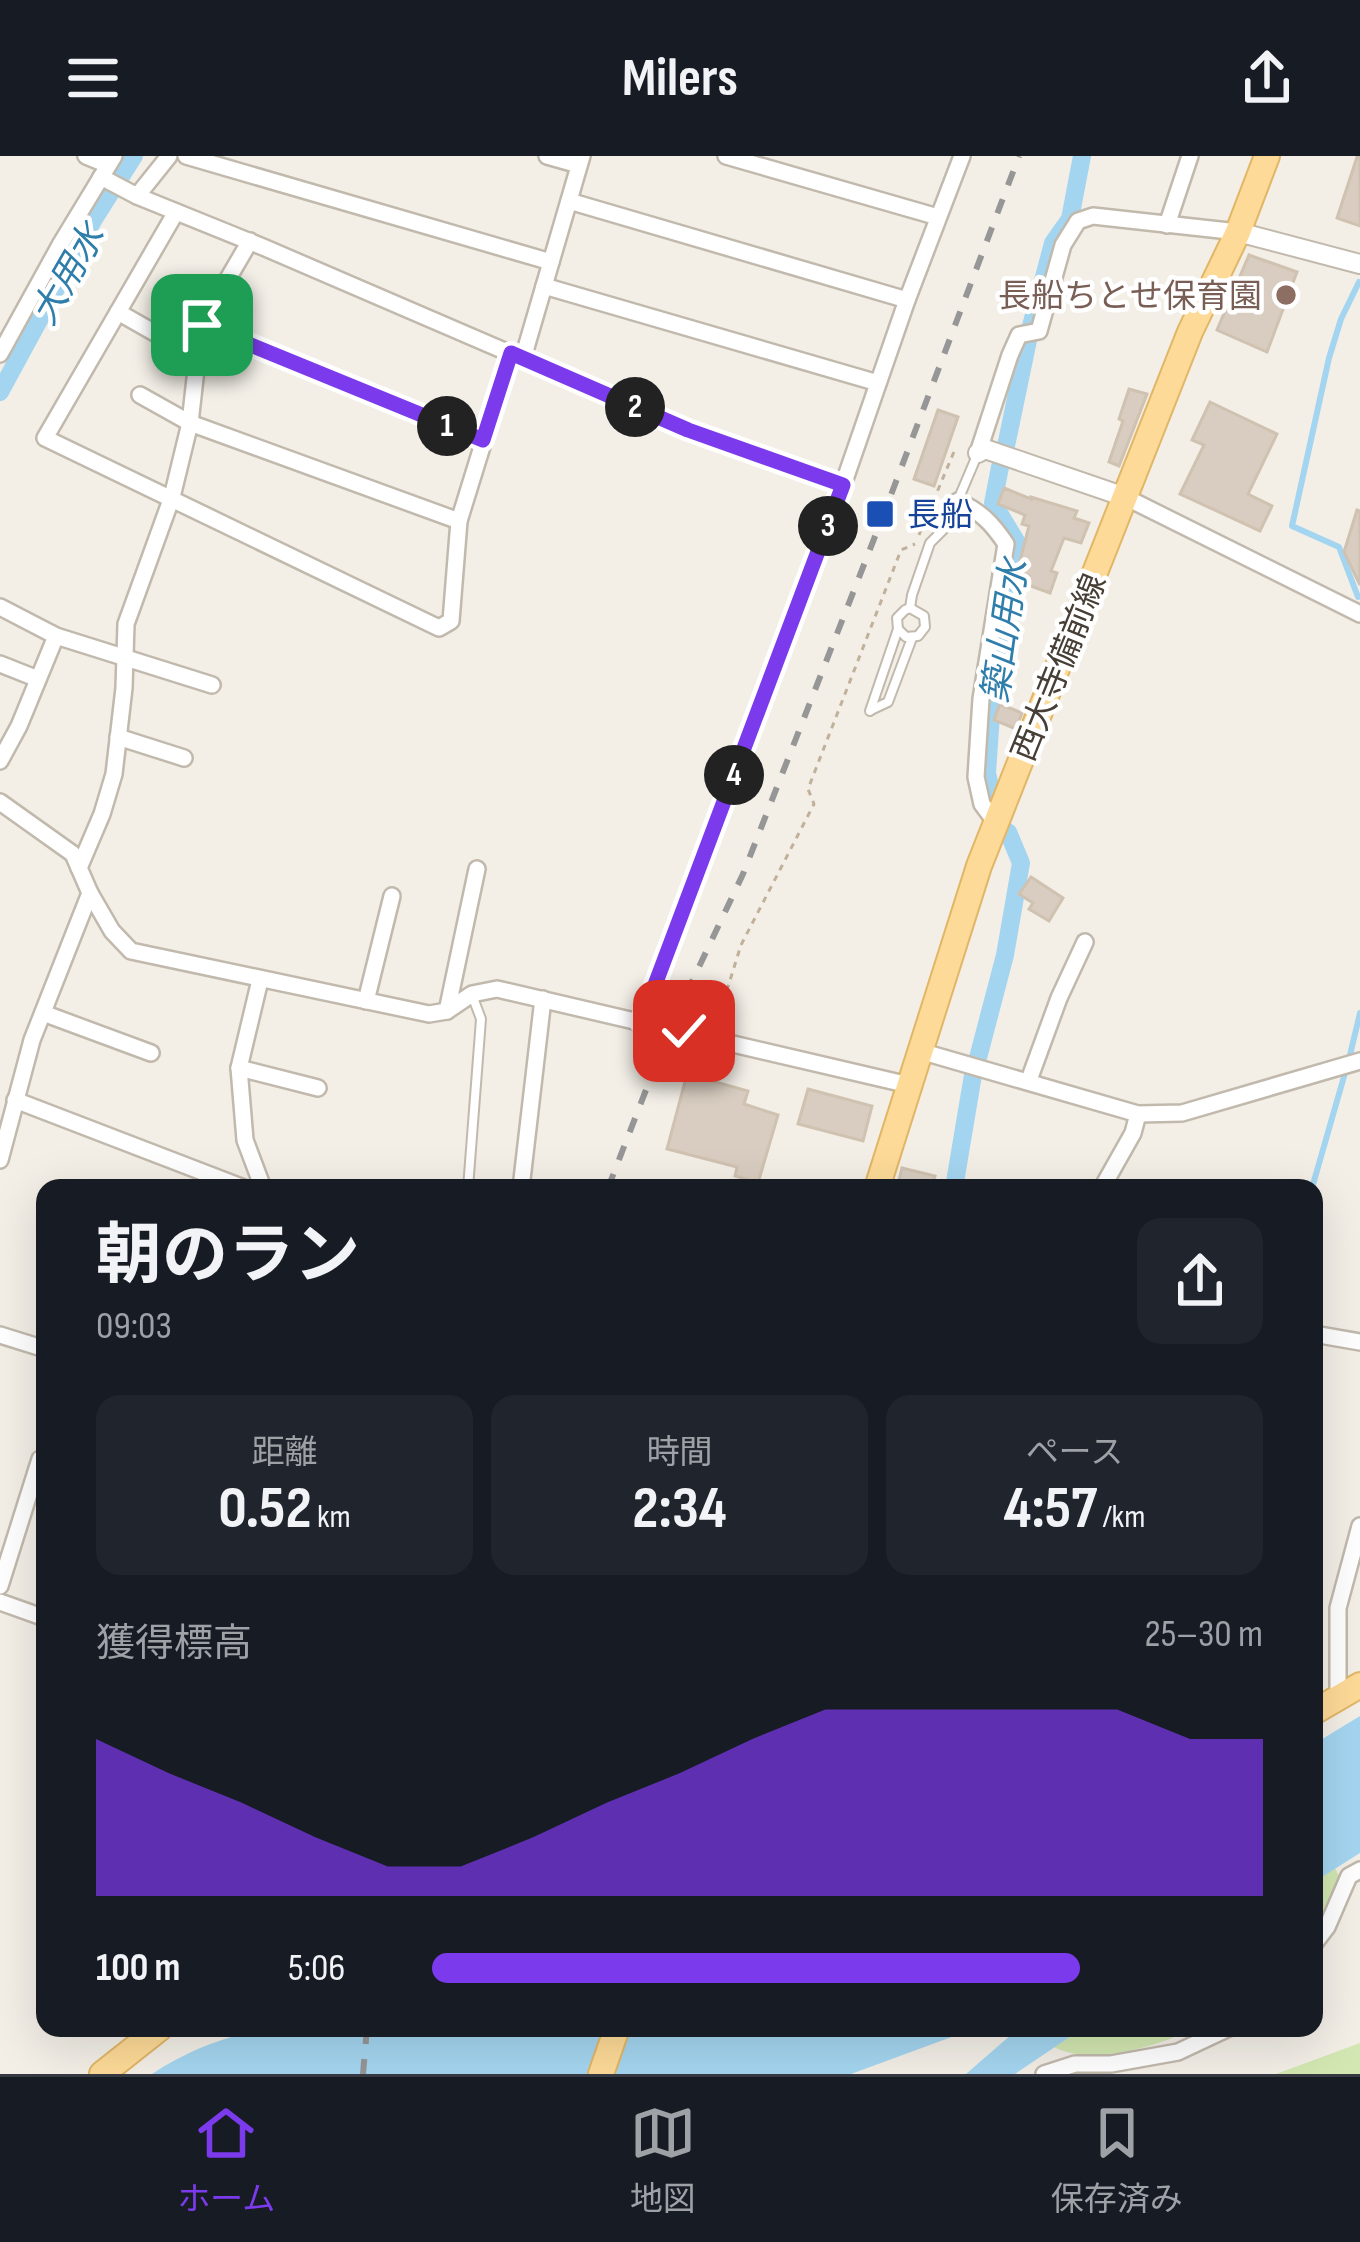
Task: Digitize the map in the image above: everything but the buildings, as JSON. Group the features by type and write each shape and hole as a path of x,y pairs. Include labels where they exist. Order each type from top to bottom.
{"main road":[{"name":"西大寺備前線","path":"880,1179 979,866 1190,332 1238,232 1267,156"},
{"path":"1323,1707 1349,1691"},
{"path":"102,2074 149,2037"},
{"path":"602,2074 613,2037"}],"street":[{"path":"86,156 108,166 137,196 688,430 843,485"},
{"path":"137,196 169,156"},
{"path":"186,156 551,262"},
{"path":"176,212 45,438 439,628 451,621 459,521 483,440 544,286 580,160 547,156"},
{"path":"726,156 938,218"},
{"path":"641,1022 962,156"},
{"path":"1167,225 1190,156"},
{"path":"0,354 108,166"},
{"path":"569,201 907,300"},
{"path":"978,453 1019,334 1039,331 1063,245 1078,220 1093,216 1238,232 1360,264"},
{"path":"79,868 113,774 126,624 172,497 190,423 202,325 250,241"},
{"path":"544,286 878,383"},
{"path":"118,312 197,357"},
{"path":"202,325 483,440"},
{"path":"140,395 190,423 459,521"},
{"path":"978,453 986,449 1125,497 1360,614"},
{"path":"958,501 979,511 1006,544 981,699 976,777 982,804 996,823"},
{"path":"0,608 56,636 212,685"},
{"path":"0,761 56,636"},
{"path":"0,664 38,679"},
{"path":"118,737 184,758"},
{"path":"0,802 73,854 112,931 131,951 429,1015 448,1011 472,994 497,989 909,1085"},
{"path":"448,1011 477,869"},
{"path":"0,1160 43,1013 90,892"},
{"path":"366,1001 392,896"},
{"path":"1029,1080 1085,942"},
{"path":"260,980 239,1068 245,1141 260,1179"},
{"path":"522,1179 543,999"},
{"path":"43,1013 151,1053"},
{"path":"920,1051 1138,1114 1182,1113 1360,1061"},
{"path":"239,1068 318,1088"},
{"path":"15,1100 221,1179"},
{"path":"1107,1179 1133,1133 1138,1114"},
{"path":"0,1335 36,1346"},
{"path":"1323,1336 1360,1342"},
{"path":"0,1586 36,1472"},
{"path":"1349,1691 1338,1607 1360,1526"},
{"path":"0,1602 36,1615"},
{"path":"1323,1933 1349,1876 1360,1870"},
{"path":"1044,2074 1075,2064 1111,2064 1178,2052 1210,2037"}],"lane":[{"path":"910,608 930,544 947,526 978,453"},
{"path":"910,608 920,612 925,622 922,632 912,638 888,702 870,711 898,629 897,618 910,608"},
{"path":"898,629 912,638"},
{"path":"469,1179 481,1019 472,994"}],"path":[{"path":"712,1038 741,945 814,804 808,789 902,550 914,545 956,446"}],"green space":[{"path":"1335,1868 1339,1876 1323,1912 1323,1876"},
{"path":"1069,2037 1173,2037 1106,2055 1069,2053 1054,2047"},
{"path":"1360,2043 1360,2074 1276,2074"}],"water":[{"path":"1360,1716 1360,1853 1323,1876 1323,1739"},
{"path":"233,2037 952,2037 851,2074 152,2074"},
{"path":"1009,2037 1070,2037 1015,2074 966,2074"}],"waterway":[{"name":"大用水","path":"0,392 94,219 134,156"},
{"name":"築山用水","path":"1006,446 1031,326 1053,243 1070,219 1082,156"},
{"path":"1358,597 1339,547 1292,526 1329,358 1359,282"},
{"name":"築山用水","path":"993,801 987,773 991,715 1019,546 993,503 1000,467"},
{"name":"築山用水","path":"978,1058 1005,955 1021,863 1008,832"},
{"path":"1350,1055 1360,1013"},
{"path":"1315,1179 1345,1073"},
{"name":"築山用水","path":"956,1179 973,1075"}],"railway":[{"path":"611,1179 670,1028 743,874 1019,156"},
{"path":"363,2074 366,2037"}],"place":[{"name":"長船ちとせ保育園","path":"1286,295"},
{"name":"長船","path":"880,514"}],"route":[{"path":"202,325 483,440 511,353 688,430 843,485 641,1022 684,1031"}]}
